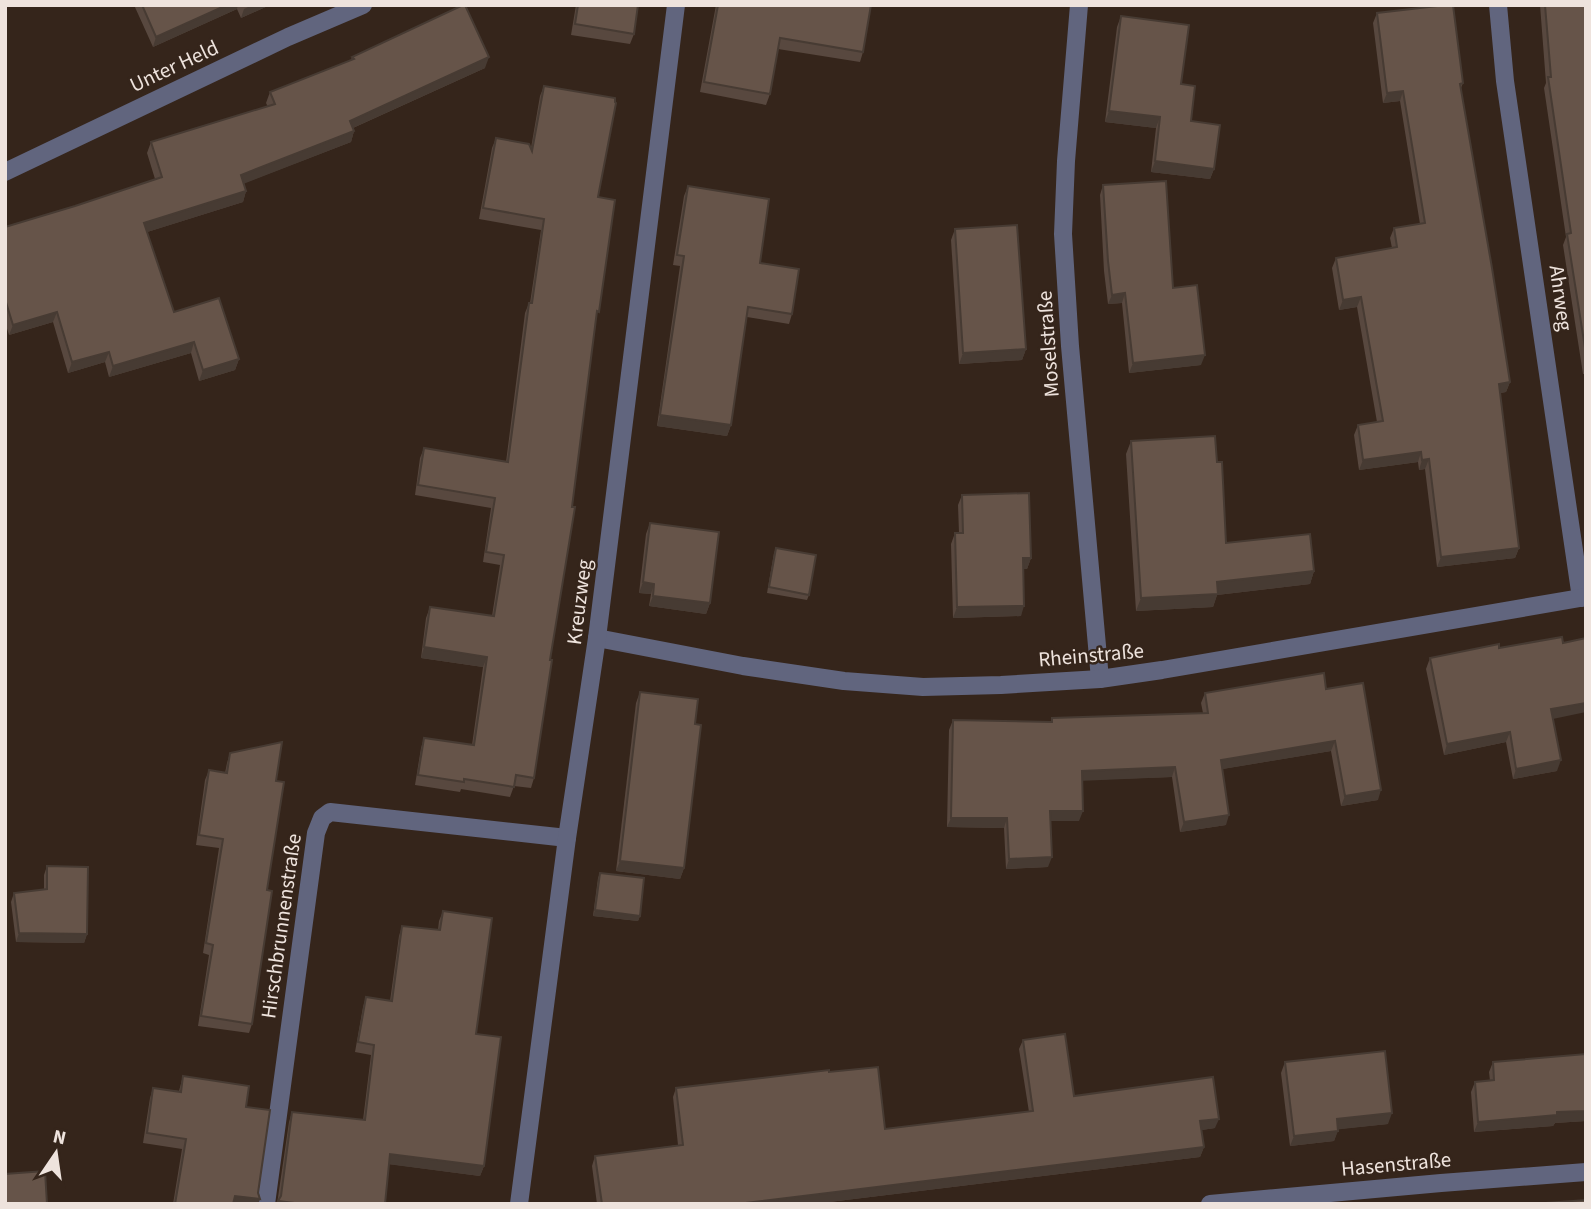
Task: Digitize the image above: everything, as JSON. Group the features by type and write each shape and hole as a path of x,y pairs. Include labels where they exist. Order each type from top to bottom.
{"street":[{"name":"Unter Held","path":"5,172 288,37 363,5"},
{"name":"Kreuzweg","path":"520,1204 567,838 597,638 676,5"},
{"name":"Moselstraße","path":"1079,5 1063,234 1070,346 1100,679"},
{"name":"Ahrweg","path":"1498,5 1506,81 1583,597"},
{"name":"Rheinstraße","path":"597,638 743,666 844,681 923,687 1001,685 1100,679 1175,668 1583,597"},
{"name":"Hirschbrunnenstraße","path":"266,1204 316,833 322,818 330,812 567,838"},
{"name":"Hasenstraße","path":"1210,1204 1441,1182 1586,1172"}],"building":[{"path":"142,5 227,5 156,37"},
{"path":"463,5 489,57 350,121 354,131 241,175 246,191 144,223 174,312 219,298 239,359 203,370 194,342 113,366 109,352 72,362 57,312 13,325 5,299 5,227 162,177 151,142 275,104 270,92 354,59 352,57"},
{"path":"578,5 638,5 634,34 575,24"},
{"path":"718,5 871,5 863,52 780,38 770,94 704,82"},
{"path":"1453,5 1463,83 1460,84 1510,382 1499,384 1519,548 1441,557 1429,459 1422,460 1421,452 1363,460 1358,425 1383,421 1361,297 1343,300 1336,258 1397,247 1394,228 1425,223 1403,91 1387,93 1377,13"},
{"path":"1545,5 1586,5 1586,354 1567,234 1571,233 1548,77 1551,77"},
{"path":"1121,16 1189,25 1181,84 1195,86 1191,121 1220,125 1214,169 1155,161 1160,117 1109,111"},
{"path":"544,86 615,98 598,197 615,200 599,312 597,311 572,507 575,507 534,778 516,775 514,787 418,775 424,738 474,745 487,657 424,647 430,607 494,616 504,555 486,552 495,498 418,485 424,448 508,462 529,303 532,303 544,219 483,208 496,138 529,144 532,151"},
{"path":"1166,181 1173,288 1197,285 1205,355 1133,363 1125,293 1112,295 1103,185"},
{"path":"688,186 769,199 760,263 799,269 792,314 748,307 731,425 660,415 684,256 677,255"},
{"path":"1017,225 1026,349 963,353 955,229"},
{"path":"1215,436 1217,462 1222,462 1226,543 1310,534 1314,571 1217,582 1218,594 1141,598 1131,441"},
{"path":"1029,493 1031,558 1023,558 1024,606 957,607 955,533 963,533 962,495"},
{"path":"650,523 719,532 710,603 653,596 654,584 643,582"},
{"path":"776,548 816,555 809,595 769,587"},
{"path":"1562,637 1563,643 1586,638 1586,703 1551,709 1561,760 1516,769 1510,732 1447,744 1430,658 1499,644 1499,648"},
{"path":"1324,673 1326,689 1363,683 1381,790 1345,796 1335,741 1221,760 1229,815 1184,822 1175,767 1082,771 1083,811 1050,811 1052,857 1009,859 1007,818 951,818 953,720 1052,722 1052,718 1208,713 1205,693"},
{"path":"640,692 698,699 695,724 701,725 684,868 620,861"},
{"path":"282,742 276,781 284,782 267,890 272,891 252,1024 201,1016 213,945 206,943 223,839 199,835 209,770 227,773 230,753"},
{"path":"47,866 88,867 87,934 19,933 14,893 47,889"},
{"path":"600,873 644,878 640,916 595,910"},
{"path":"443,911 492,918 476,1034 501,1037 484,1166 390,1154 385,1204 303,1204 278,1201 281,1196 292,1112 365,1120 374,1045 358,1042 366,997 392,1001 402,926 440,930"},
{"path":"1065,1034 1074,1096 1213,1077 1219,1119 1200,1121 1204,1147 737,1204 602,1204 595,1156 683,1145 676,1088 878,1067 885,1129 1033,1111 1023,1040"},
{"path":"1385,1051 1392,1113 1337,1119 1338,1131 1294,1136 1285,1062"},
{"path":"1586,1054 1586,1111 1478,1122 1475,1082 1494,1080 1493,1062"},
{"path":"183,1076 249,1086 246,1107 270,1110 258,1193 260,1199 235,1196 233,1204 175,1204 186,1139 147,1133 153,1088 181,1092"},
{"path":"45,1171 47,1204 5,1204 5,1174"},
{"path":"1586,1200 1586,1204 1531,1204"}]}
